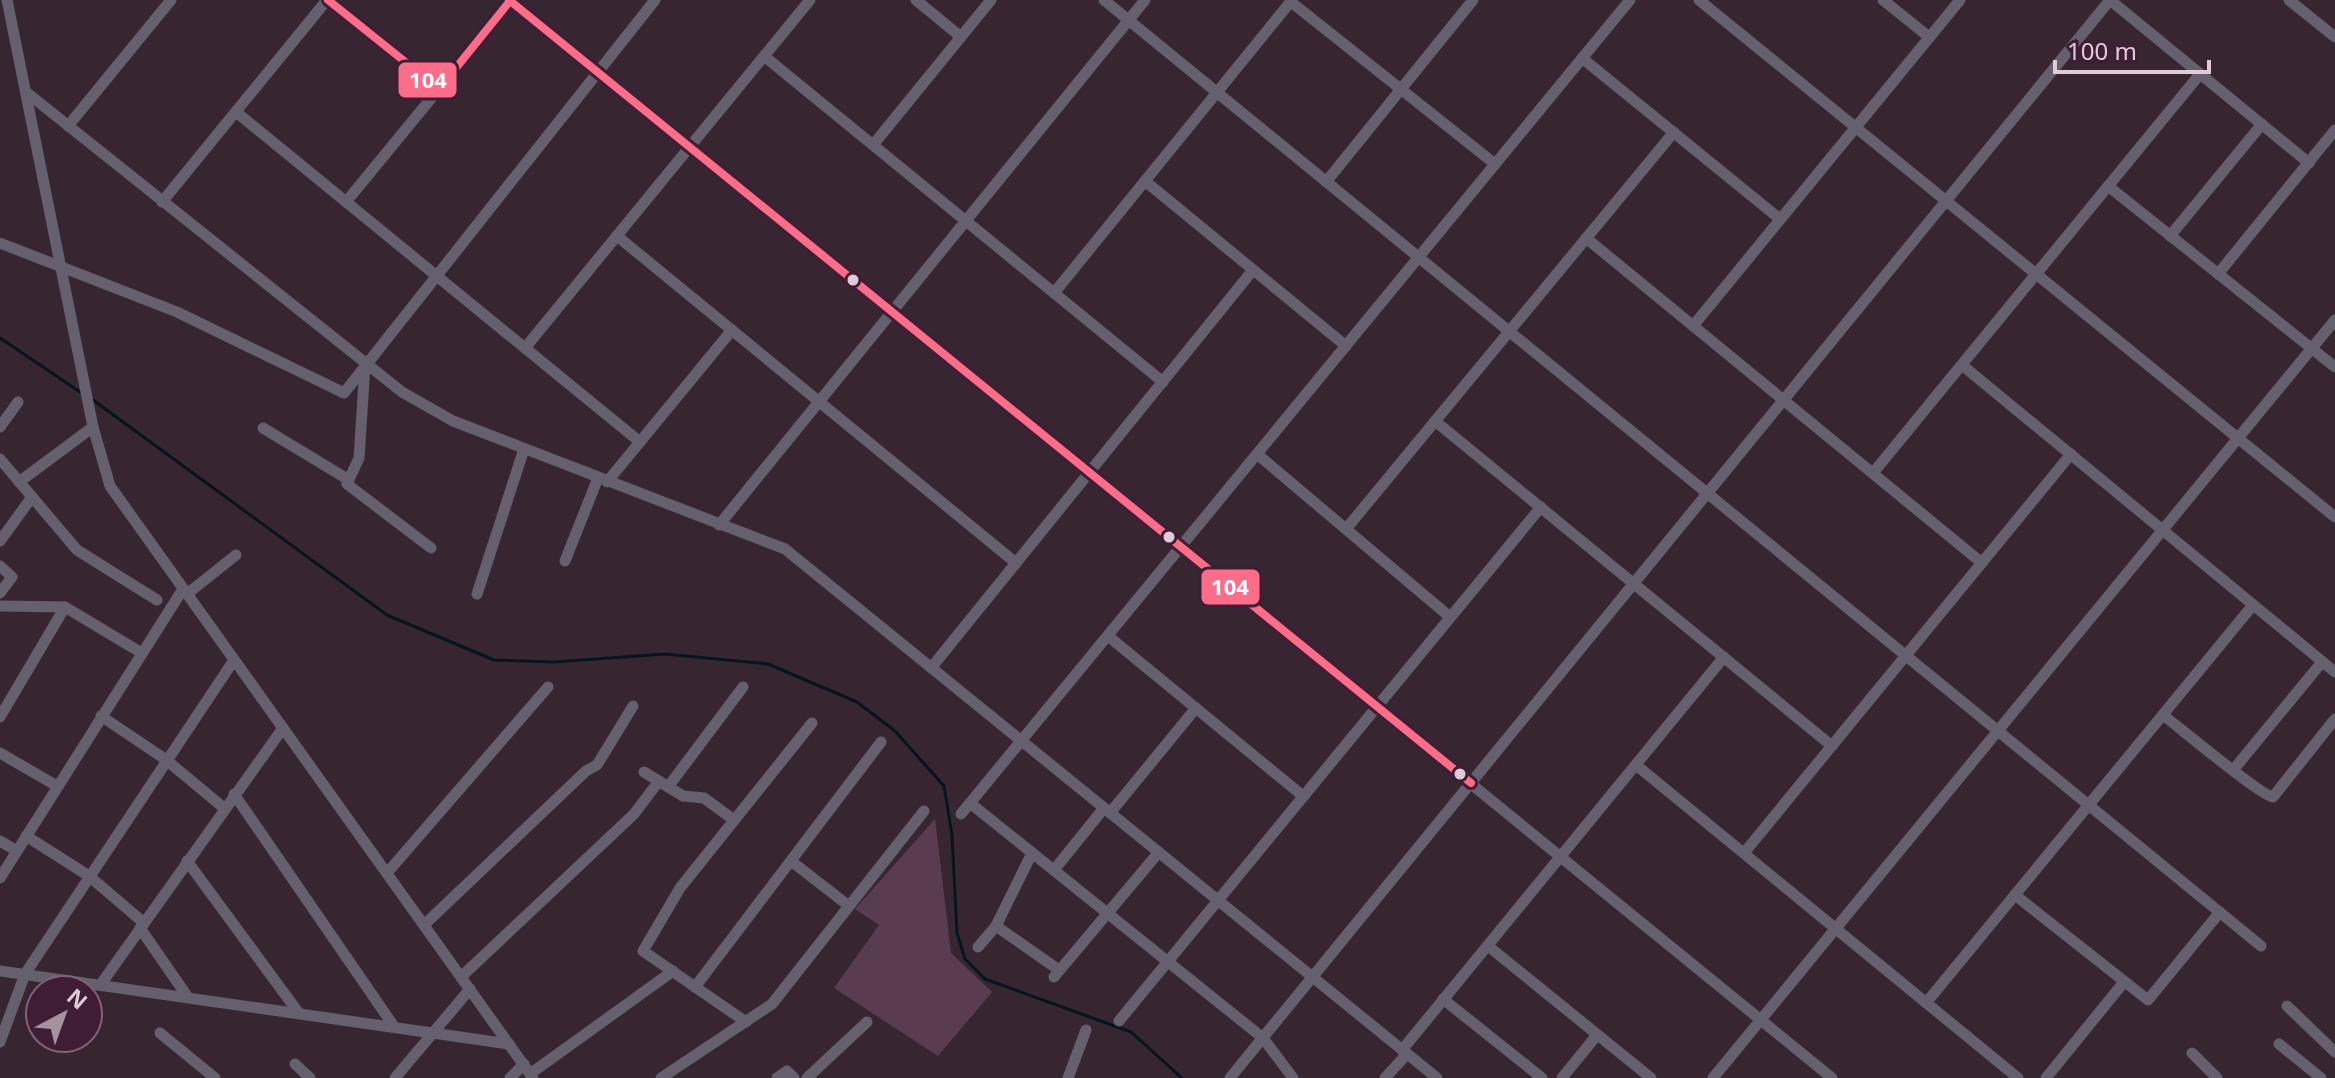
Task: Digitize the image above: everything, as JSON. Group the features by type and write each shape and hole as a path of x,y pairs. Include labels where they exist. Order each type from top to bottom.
{"street":[{"path":"7,0 93,427 110,486 529,1072"},
{"path":"68,126 171,0"},
{"path":"162,202 328,0 439,89"},
{"path":"346,202 510,0 1832,1078"},
{"path":"0,243 177,312 344,393 655,0"},
{"path":"525,348 810,0"},
{"path":"916,0 961,37"},
{"path":"873,145 991,0"},
{"path":"1104,0 2261,946"},
{"path":"719,525 1145,0"},
{"path":"1326,182 1473,0"},
{"path":"961,814 1630,0"},
{"path":"1699,0 2335,517"},
{"path":"1883,0 1929,37"},
{"path":"1693,326 1960,0"},
{"path":"1230,1078 2110,0 2309,163"},
{"path":"2289,0 2335,37"},
{"path":"1054,293 1292,1 1495,164"},
{"path":"764,56 1163,382"},
{"path":"1582,58 1780,219"},
{"path":"1873,473 2200,74"},
{"path":"26,92 365,366 453,421 785,549 1437,1078"},
{"path":"236,112 640,442"},
{"path":"2170,236 2262,124"},
{"path":"2218,274 2335,130"},
{"path":"1346,529 1674,132"},
{"path":"1145,181 1346,346"},
{"path":"2108,186 2335,367"},
{"path":"617,236 1016,563"},
{"path":"1586,238 1982,563"},
{"path":"931,668 1253,270"},
{"path":"1713,1078 2335,320"},
{"path":"565,561 603,480 640,442 732,330"},
{"path":"1962,365 2335,672"},
{"path":"365,366 359,458 347,484 431,548"},
{"path":"0,427 18,402"},
{"path":"1435,421 1832,746"},
{"path":"19,482 93,427"},
{"path":"263,428 349,480"},
{"path":"477,594 524,449"},
{"path":"1257,454 1450,617"},
{"path":"1744,853 2071,454"},
{"path":"0,459 77,550 157,600"},
{"path":"0,541 32,497"},
{"path":"1119,1021 1541,507"},
{"path":"0,878 140,652 185,591 236,555"},
{"path":"0,566 12,577 0,593"},
{"path":"1926,1003 2253,605"},
{"path":"0,606 65,607 140,652"},
{"path":"0,717 65,607"},
{"path":"1108,636 1303,796"},
{"path":"1385,1078 1443,999 1724,657"},
{"path":"0,971 25,974 165,759 234,660"},
{"path":"2234,769 2322,662"},
{"path":"387,873 548,687"},
{"path":"461,977 634,814 663,784 743,687"},
{"path":"424,925 586,771 597,765 633,706"},
{"path":"1054,870 1196,708"},
{"path":"2163,715 2263,795 2273,797 2335,719"},
{"path":"101,716 165,759 224,808"},
{"path":"746,1022 643,951 680,888 812,723"},
{"path":"104,980 283,728"},
{"path":"695,987 881,742"},
{"path":"0,753 57,786"},
{"path":"1636,765 2018,1078"},
{"path":"644,772 683,796 704,798 734,820"},
{"path":"234,794 393,1025"},
{"path":"970,803 1263,1038 1293,1078"},
{"path":"666,1077 772,1004 924,811"},
{"path":"26,836 89,876 142,926 187,996"},
{"path":"0,841 17,851"},
{"path":"996,926 1056,974 1159,852"},
{"path":"978,947 996,926 1032,853"},
{"path":"187,861 298,1012"},
{"path":"791,861 849,906"},
{"path":"2015,895 2148,1000 2220,912"},
{"path":"1488,946 1651,1078"},
{"path":"510,1078 529,1072 673,971"},
{"path":"0,1042 24,977"},
{"path":"2046,1078 2124,982"},
{"path":"104,984 509,1044"},
{"path":"395,1078 470,989"},
{"path":"1443,999 1542,1078"},
{"path":"2287,1006 2335,1052"},
{"path":"807,1078 867,1022"},
{"path":"1068,1078 1086,1030"},
{"path":"160,1033 215,1078"},
{"path":"1562,1078 1597,1035"},
{"path":"2279,1044 2321,1078"},
{"path":"2192,1053 2217,1078"},
{"path":"295,1064 310,1078"},
{"path":"777,1078 787,1071 794,1078"}],"shaded area":[{"path":"935,819 951,953 992,992 938,1056 834,988 879,925 855,909"}],"waterway":[{"path":"0,338 83,394"},
{"path":"93,400 387,615 494,660 554,662 665,654 768,664 857,702 895,731 944,786 952,835 957,933 965,959 985,979 1131,1032 1182,1078"}],"transit line":[{"name":"104","path":"328,0 439,89 510,1"},
{"name":"104","path":"509,0 1471,783"}]}
